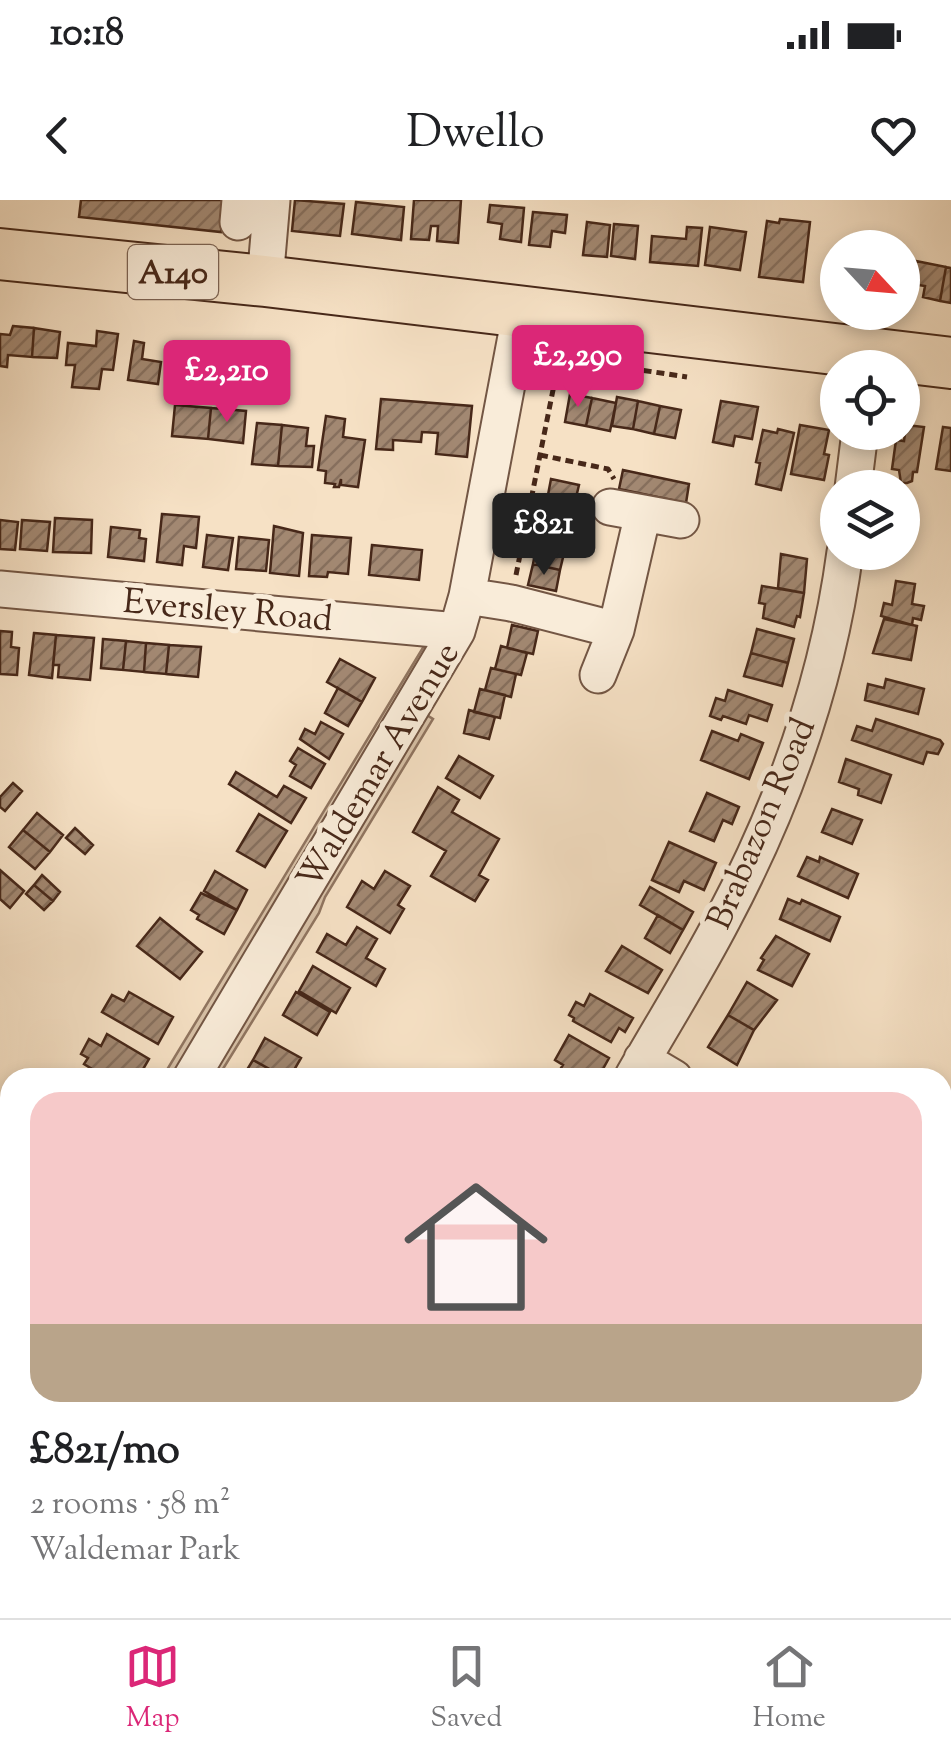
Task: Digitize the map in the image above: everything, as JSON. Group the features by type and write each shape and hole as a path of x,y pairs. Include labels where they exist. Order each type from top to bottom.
{"highway":[{"name":"A140","path":"0,254 522,310 820,353"},
{"name":"A140","path":"920,362 951,364"}],"street":[{"path":"265,280 272,200"},
{"name":"Waldemar Avenue","path":"197,1068 457,631 468,596 522,310"},
{"path":"598,675 616,630 627,510 681,520"},
{"name":"Brabazon Road","path":"637,1068 724,918 777,802 824,660 842,570"},
{"name":"Eversley Road","path":"0,589 457,631"},
{"path":"468,596 616,630"}],"path":[{"path":"511,603 557,370 575,360 687,376"},
{"path":"540,455 608,468 627,510"}],"shaded area":[{"path":"424,646 447,652 414,707 433,719 224,1068 168,1068"}],"building":[{"path":"81,200 224,200 221,232 79,217"},
{"path":"295,200 344,204 340,236 292,231"},
{"path":"414,200 461,200 458,243 437,241 438,226 431,226 429,240 411,239"},
{"path":"356,202 404,207 401,240 352,234"},
{"path":"490,205 524,208 521,242 500,239 502,224 488,222"},
{"path":"533,212 567,215 565,233 552,231 550,247 529,245"},
{"path":"780,219 810,222 803,282 759,277 767,221 779,223"},
{"path":"587,222 610,225 607,257 583,255"},
{"path":"614,224 638,226 635,259 611,256"},
{"path":"687,227 702,228 698,266 650,262 652,236 686,239"},
{"path":"710,227 746,232 740,270 705,265"},
{"path":"920,262 946,267 940,301 923,297 925,286 920,285"},
{"path":"946,267 951,268 951,303 940,301"},
{"path":"13,326 34,328 32,357 8,355 7,367 0,366 0,334 10,335"},
{"path":"34,328 60,332 57,358 32,357"},
{"path":"97,331 118,334 113,370 102,369 99,389 72,387 75,365 66,365 68,343 96,346"},
{"path":"134,341 144,343 142,359 161,362 158,384 128,380"},
{"path":"570,394 592,398 586,426 565,422"},
{"path":"617,397 638,401 633,429 612,426"},
{"path":"592,398 616,403 610,431 586,426"},
{"path":"381,399 472,406 467,457 436,454 438,433 422,432 421,442 393,440 393,450 376,449"},
{"path":"638,401 660,406 654,434 633,429"},
{"path":"721,401 758,407 752,439 735,436 733,446 713,442"},
{"path":"175,405 211,408 208,439 172,436"},
{"path":"660,406 681,410 675,438 654,434"},
{"path":"211,408 246,411 243,443 208,439"},
{"path":"326,416 345,419 343,437 365,440 358,487 341,485 341,479 339,487 334,487 335,484 325,483 326,471 318,470"},
{"path":"257,423 282,425 278,466 252,464"},
{"path":"282,425 308,428 306,446 314,446 312,467 278,466"},
{"path":"800,425 820,428 820,450 829,455 826,470 820,470 820,479 791,474"},
{"path":"920,427 924,427 917,470 892,469 895,450 920,450"},
{"path":"943,427 951,428 951,471 936,469"},
{"path":"778,429 794,433 781,490 756,484 763,430 777,433"},
{"path":"623,470 689,484 686,503 619,489"},
{"path":"551,479 579,485 574,506 547,500"},
{"path":"547,500 574,506 570,527 542,521"},
{"path":"162,514 199,517 196,548 184,546 182,565 157,562"},
{"path":"55,518 92,520 91,553 53,552"},
{"path":"0,520 18,522 15,550 0,549"},
{"path":"22,520 50,522 47,551 20,549"},
{"path":"542,521 570,527 565,549 537,543"},
{"path":"274,526 303,533 299,576 270,573"},
{"path":"111,527 140,530 139,538 146,539 144,561 108,557"},
{"path":"207,535 233,538 228,570 203,567"},
{"path":"312,535 351,538 348,574 328,572 327,577 309,576"},
{"path":"239,537 269,540 266,571 236,569"},
{"path":"537,543 565,549 560,570 533,564"},
{"path":"372,545 422,550 419,580 369,575"},
{"path":"781,554 807,559 804,593 778,588"},
{"path":"533,564 560,570 556,591 528,585"},
{"path":"896,581 915,584 912,604 924,606 921,620 913,618 912,625 881,616 884,603 892,605"},
{"path":"762,586 804,593 794,627 763,618 765,604 759,603"},
{"path":"884,619 917,626 911,660 873,653"},
{"path":"512,625 538,631 533,654 507,648"},
{"path":"757,629 794,639 788,663 751,653"},
{"path":"0,631 12,632 11,647 19,648 17,675 0,674"},
{"path":"34,633 56,635 52,678 29,675"},
{"path":"56,635 94,638 90,680 58,677 59,665 53,665"},
{"path":"103,639 126,641 123,670 101,668"},
{"path":"126,641 146,643 144,672 123,670"},
{"path":"146,643 169,645 166,674 144,672"},
{"path":"169,645 201,647 198,677 166,674"},
{"path":"501,646 527,653 521,675 495,669"},
{"path":"751,653 788,663 782,686 744,676"},
{"path":"340,659 375,678 362,702 327,682"},
{"path":"491,668 516,674 511,697 485,690"},
{"path":"886,679 924,689 918,714 865,700 868,684 884,688"},
{"path":"338,688 362,702 348,726 325,713"},
{"path":"480,689 505,695 500,718 474,712"},
{"path":"728,690 772,705 767,721 749,715 746,724 710,716 716,698 725,701"},
{"path":"469,710 495,717 489,739 464,733"},
{"path":"876,719 943,744 938,754 927,752 923,764 852,740 857,726 872,731"},
{"path":"321,722 343,734 329,759 300,739 305,729 315,734"},
{"path":"712,731 738,741 741,734 763,743 749,779 701,760"},
{"path":"298,748 325,764 311,788 290,776 296,765 290,761"},
{"path":"459,756 493,776 480,798 446,778"},
{"path":"846,759 891,775 881,803 858,795 859,789 839,782"},
{"path":"236,772 277,797 284,786 306,798 291,823 229,784"},
{"path":"13,783 22,791 5,811 0,807 0,797"},
{"path":"438,787 459,800 452,812 499,839 479,875 488,880 475,901 431,876 446,851 413,832"},
{"path":"707,793 739,807 732,824 723,820 714,841 690,831"},
{"path":"832,809 862,820 852,844 822,832"},
{"path":"37,813 63,835 50,852 23,830"},
{"path":"259,814 287,831 265,867 237,851"},
{"path":"75,828 93,845 85,854 66,838"},
{"path":"23,830 50,852 35,869 9,847"},
{"path":"669,842 716,863 704,890 684,881 679,892 652,880"},
{"path":"807,857 819,862 820,857 858,874 848,898 798,876"},
{"path":"0,870 24,891 10,908 0,899"},
{"path":"215,871 247,890 237,910 204,891"},
{"path":"385,871 410,886 398,905 404,909 390,933 347,907 362,881 374,889"},
{"path":"42,875 60,892 53,901 34,885"},
{"path":"34,885 53,901 44,910 26,894"},
{"path":"650,887 693,912 683,930 640,905"},
{"path":"201,893 237,910 224,934 197,919 199,915 191,910"},
{"path":"788,899 800,904 802,900 840,917 830,941 780,919"},
{"path":"658,915 683,930 670,953 645,938"},
{"path":"160,918 202,952 180,979 137,946"},
{"path":"357,927 377,939 366,958 385,969 376,986 317,952 327,934 346,945"},
{"path":"776,936 809,954 792,986 758,970"},
{"path":"622,946 662,970 648,993 606,971"},
{"path":"313,966 350,988 336,1013 299,991"},
{"path":"747,982 777,1000 754,1030 728,1015"},
{"path":"129,992 173,1017 158,1044 102,1012 112,995 124,1001"},
{"path":"296,992 330,1012 317,1035 283,1015"},
{"path":"590,994 633,1018 625,1032 619,1028 611,1042 569,1015 576,1002 584,1006"},
{"path":"728,1015 754,1030 737,1065 708,1047"},
{"path":"107,1034 149,1059 144,1068 91,1068 84,1064 88,1058 81,1054 89,1039 101,1046"},
{"path":"569,1035 609,1058 604,1068 561,1068 563,1065 555,1060"},
{"path":"265,1038 301,1058 295,1068 268,1068 253,1060"},
{"path":"253,1060 268,1068 248,1068"}]}
